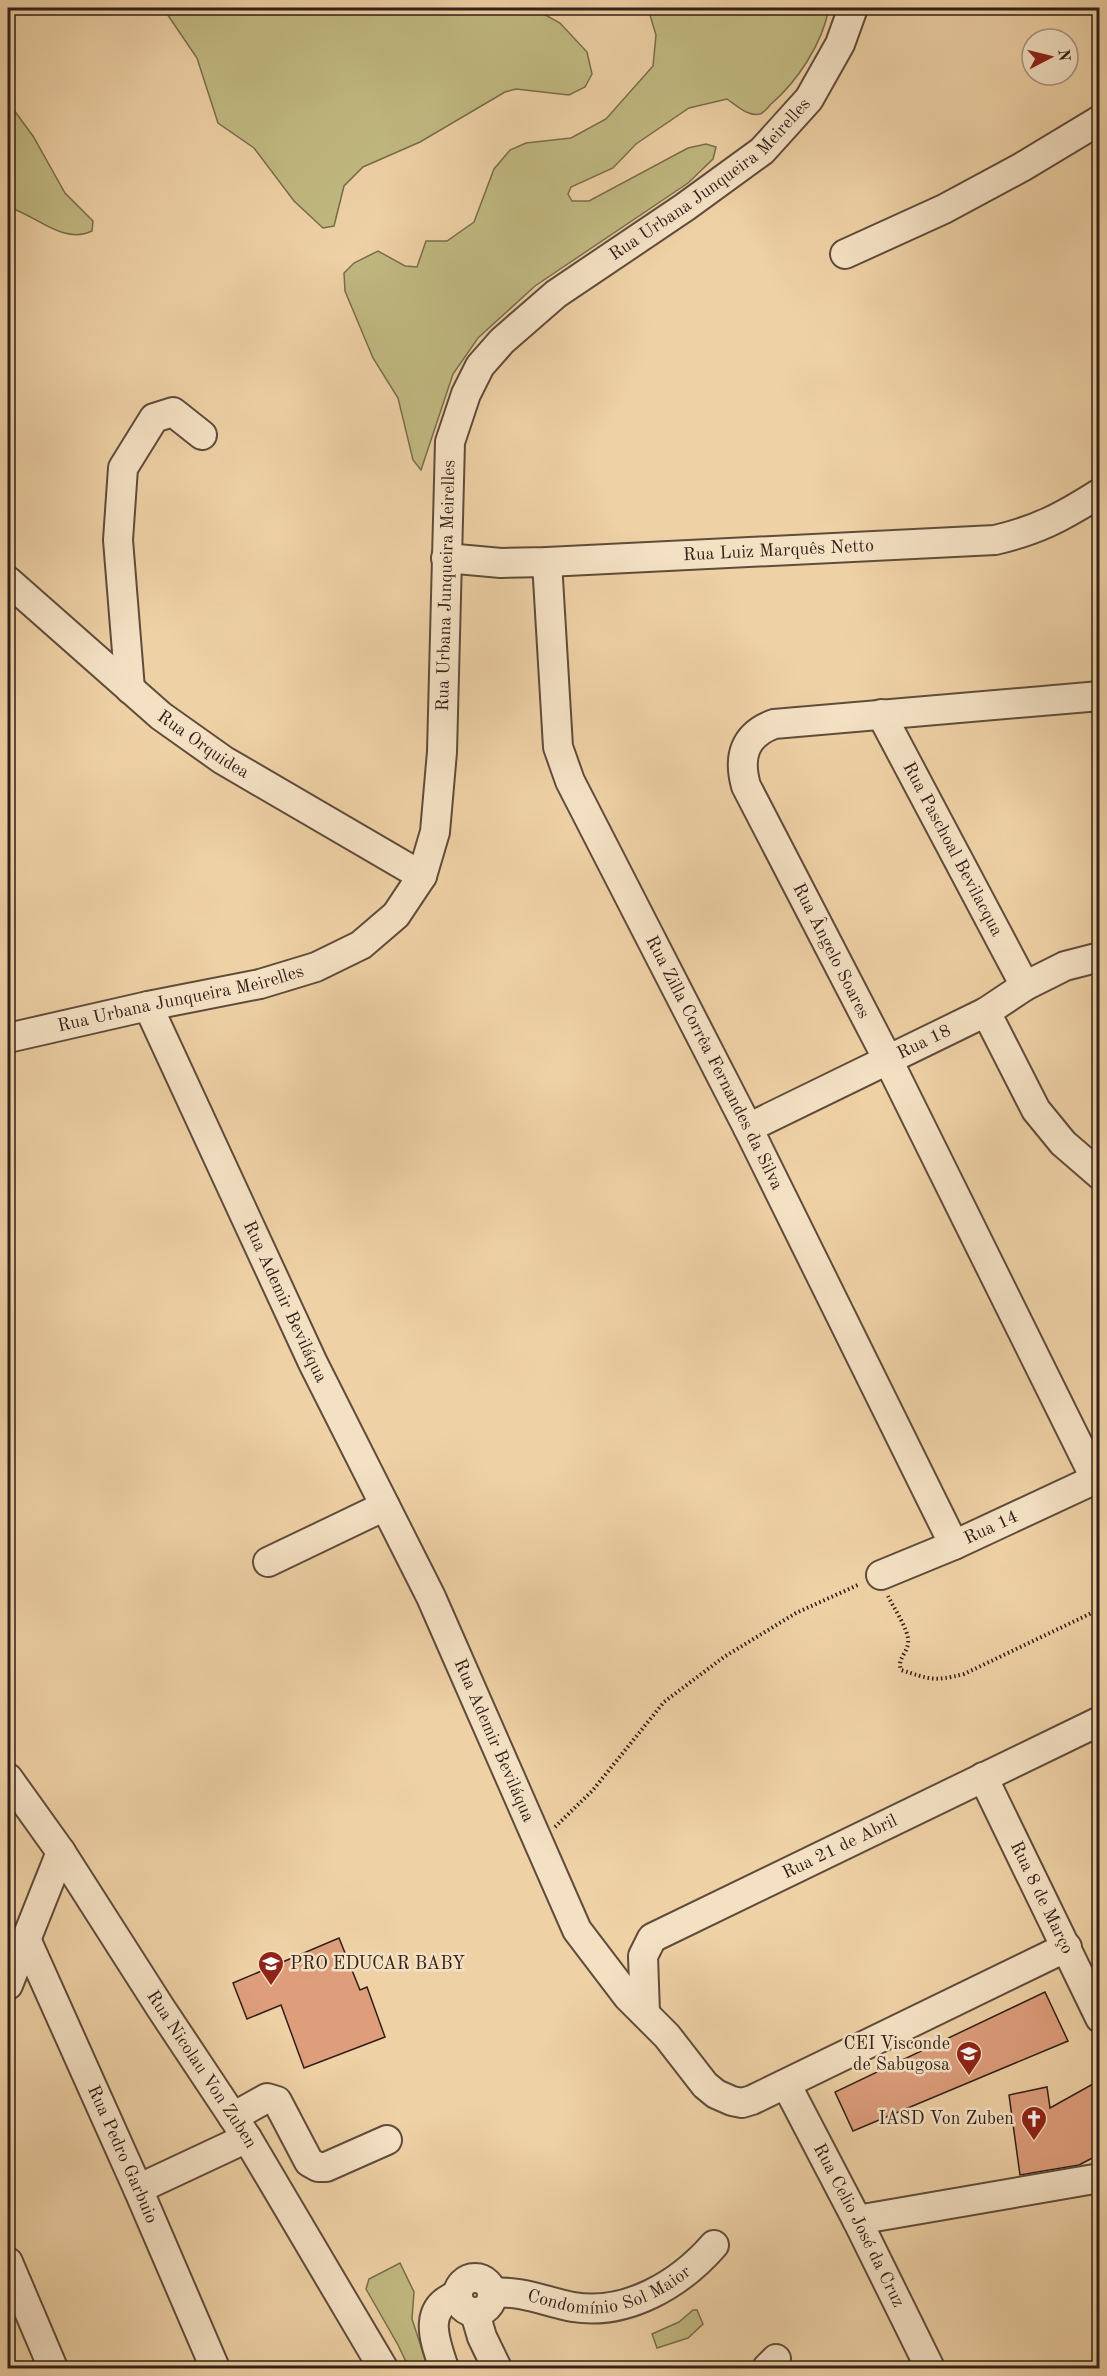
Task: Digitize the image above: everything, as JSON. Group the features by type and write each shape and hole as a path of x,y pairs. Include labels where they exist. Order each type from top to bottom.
{"street":[{"name":"Rua Urbana Junqueira Meirelles","path":"8,1038 148,1006 260,984 316,967 361,945 396,915 422,876 435,832 442,752 450,442 466,394 480,366 502,341 556,294 685,207 762,151 809,99 840,44 853,8"},
{"path":"846,254 944,209 1022,167 1100,120"},
{"path":"130,689 118,540 123,468 154,418 173,412 202,435"},
{"name":"Rua Luiz Marquês Netto","path":"446,558 501,563 547,562 994,540 1030,532 1062,517 1100,493"},
{"name":"Rua Zilla Corrêa Fernandes da Silva","path":"547,562 558,747 570,782 748,1128 954,1545"},
{"name":"Rua Orquidea","path":"8,581 161,716 223,760 422,876"},
{"name":"Rua Ângelo Soares","path":"1097,1478 888,1060 746,786 741,759 748,744 764,727 774,724 1100,696"},
{"name":"Rua Paschoal Bevilacqua","path":"881,714 1025,986"},
{"name":"Rua 18","path":"748,1128 986,1012 1025,986 1065,966 1100,957"},
{"name":"Rua Ademir Beviláqua","path":"148,1006 313,1364 431,1597 577,1930 628,1997 668,2036 705,2085 716,2094 742,2103 752,2100 1067,1947"},
{"path":"986,1012 1036,1110 1063,1143 1100,1175"},
{"name":"Rua 14","path":"875,1577 954,1545 1097,1478"},
{"path":"268,1562 385,1506"},
{"name":"Rua 21 de Abril","path":"645,2013 643,1956 652,1938 1100,1721"},
{"name":"Rua 8 de Março","path":"983,1777 1100,2018"},
{"name":"Rua Nicolau Von Zuben","path":"8,1778 61,1852 240,2127 383,2368"},
{"path":"8,1985 61,1852"},
{"name":"Rua Pedro Garbuio","path":"26,1939 215,2368"},
{"name":"Rua Celio José da Cruz","path":"786,2084 930,2368"},
{"path":"138,2189 240,2127 267,2098 277,2101 309,2162 318,2167 326,2166 387,2140"},
{"path":"856,2220 1100,2178"},
{"name":"Condomínio Sol Maior","path":"475,2300 518,2293 574,2307 606,2308 639,2299 664,2288 690,2270 714,2245"},
{"path":"8,2262 53,2368"},
{"path":"444,2368 433,2327 439,2307 451,2298 475,2300 482,2337 497,2368"}],"path":[{"path":"538,1844 593,1790 664,1702 733,1651 796,1613 875,1577"},
{"path":"875,1577 873,1587 883,1587 907,1634 909,1642 900,1660 901,1670 932,1679 941,1680 964,1674 1100,1609"}],"shaded area":[{"path":"163,8 533,8 560,23 587,52 592,74 585,87 569,95 516,89 505,92 420,142 363,167 344,186 334,226 323,228 294,201 254,148 218,123 197,58"},
{"path":"645,8 829,8 821,35 807,61 790,85 763,113 751,114 727,99 689,108 636,144 613,168 571,187 568,194 572,201 589,201 688,148 706,144 716,147 713,159 688,183 535,286 478,338 453,374 421,470 413,460 398,398 373,358 345,291 344,273 354,263 378,251 405,266 417,267 426,241 447,241 474,222 494,169 510,150 526,143 571,138 606,119 653,66 656,35 650,15"},
{"path":"8,102 33,136 65,193 93,221 92,231 81,234 60,232 8,207"},
{"path":"400,2263 414,2292 412,2319 428,2368 409,2368 366,2289 369,2279"},
{"path":"693,2310 697,2310 703,2324 688,2338 657,2348 652,2334 679,2322"}],"building":[{"path":"339,1938 360,1990 367,1987 385,2037 304,2068 281,2005 247,2019 233,1983"},
{"path":"1045,1992 1068,2041 853,2131 835,2092"},
{"path":"1100,2080 1100,2154 1079,2165 1020,2175 1009,2095 1047,2087 1050,2108"}],"place":[{"name":"PRO EDUCAR BABY","path":"271,1987"},
{"name":"CEI Visconde de Sabugosa","path":"969,2077"},
{"name":"IASD Von Zuben","path":"1034,2142"}]}
